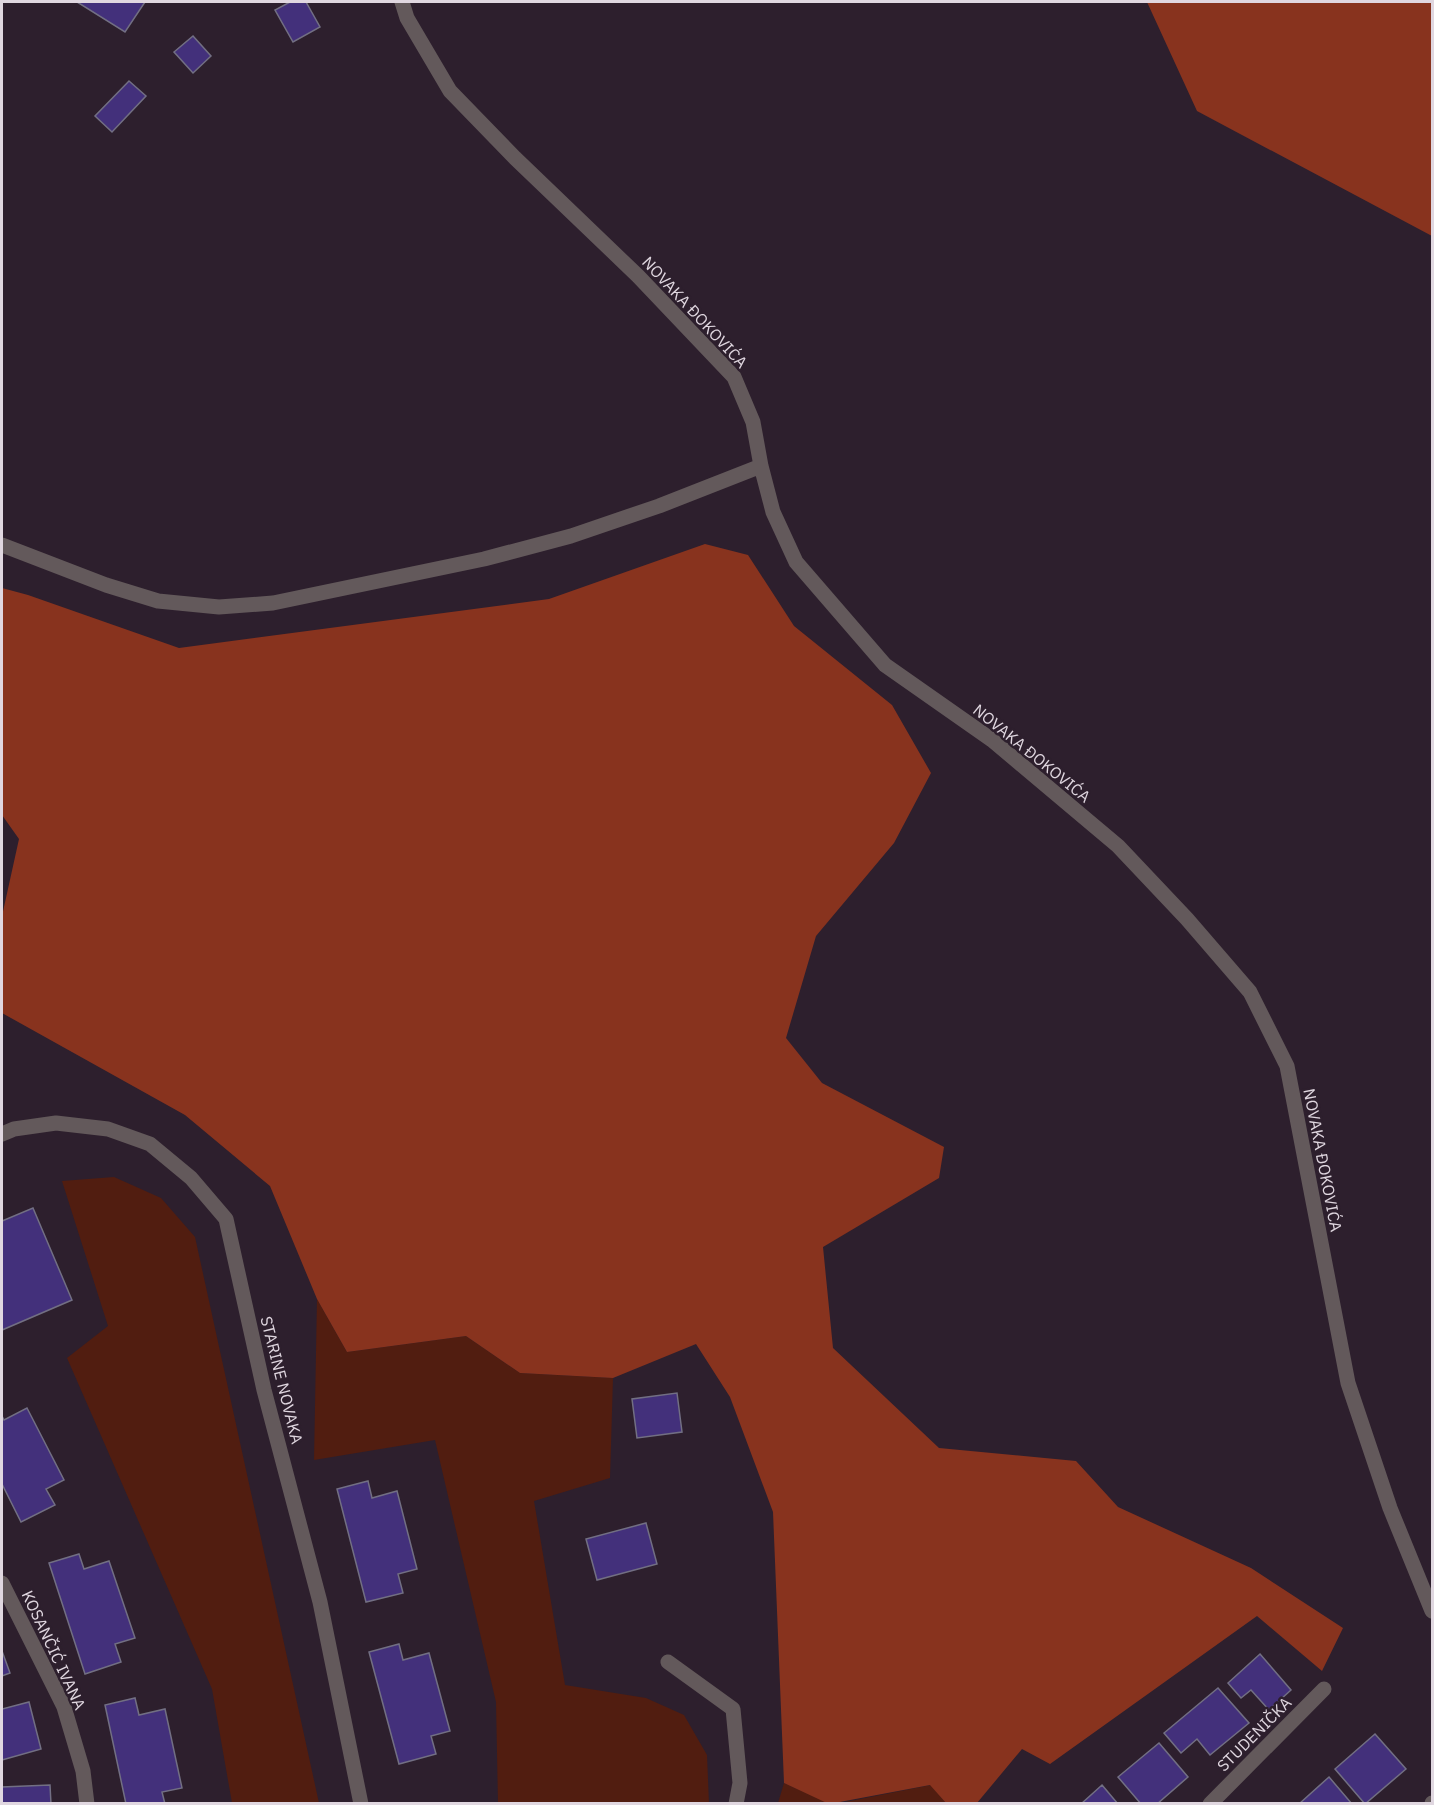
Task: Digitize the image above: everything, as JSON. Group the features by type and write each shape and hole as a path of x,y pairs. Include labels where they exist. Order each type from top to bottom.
{"street":[{"name":"NOVAKA ÐOKOVIĆA","path":"402,2 407,18 450,91 515,158 638,276 734,377 753,422 773,512 796,562 885,665 993,740 1118,846 1187,919 1250,992 1287,1065 1348,1383 1390,1508 1432,1611"},
{"path":"2,545 106,585 158,601 219,607 273,603 484,559 571,536 669,502 761,466"},
{"name":"STARINE NOVAKA","path":"2,1134 14,1129 56,1123 108,1129 150,1144 190,1178 226,1219 264,1390 320,1602 361,1803"},
{"name":"KOSANČIĆ IVANA","path":"2,1582 64,1707 83,1771 87,1803"},
{"path":"668,1662 733,1709 740,1783 736,1803"},
{"name":"STUDENIČKA","path":"1210,1803 1324,1689"}],"shaded area":[{"path":"1147,2 1432,2 1432,236 1197,111"},
{"path":"705,544 748,555 794,626 892,705 931,773 894,843 816,936 786,1038 822,1083 944,1147 939,1178 823,1247 833,1348 939,1448 1076,1461 1118,1507 1251,1568 1343,1628 1322,1671 1257,1616 1050,1764 1022,1749 977,1803 946,1803 930,1785 829,1804 784,1783 773,1512 730,1397 696,1344 613,1378 520,1373 466,1336 347,1352 317,1299 270,1186 185,1115 2,1013 2,916 19,839 2,815 2,588 179,648 549,599"},
{"path":"114,1177 161,1198 195,1237 319,1803 232,1803 212,1689 67,1358 108,1326 62,1181"},
{"path":"317,1299 347,1352 466,1336 520,1373 613,1378 610,1478 534,1501 565,1685 646,1698 684,1715 707,1755 709,1803 498,1803 496,1702 435,1440 314,1460"},
{"path":"784,1783 829,1803 778,1803"},
{"path":"931,1785 946,1803 835,1804"}],"building":[{"path":"77,2 145,2 125,32"},
{"path":"290,2 306,2 320,27 293,42 275,10"},
{"path":"193,36 211,56 193,73 174,52"},
{"path":"129,81 146,96 112,132 95,116"},
{"path":"33,1208 72,1300 2,1330 2,1221"},
{"path":"677,1393 682,1432 637,1438 632,1399"},
{"path":"27,1408 64,1480 46,1489 55,1505 21,1522 2,1484 2,1416 4,1420"},
{"path":"368,1481 372,1498 397,1491 417,1569 398,1574 403,1593 366,1602 337,1489"},
{"path":"646,1523 657,1564 597,1580 586,1539"},
{"path":"79,1554 84,1569 109,1561 135,1638 115,1644 121,1662 85,1674 49,1563"},
{"path":"399,1644 403,1660 429,1653 450,1731 431,1736 436,1754 399,1764 369,1652"},
{"path":"2,1651 10,1673 2,1676"},
{"path":"1260,1654 1291,1690 1269,1710 1251,1690 1241,1698 1228,1683"},
{"path":"1218,1688 1249,1723 1210,1755 1197,1739 1181,1753 1164,1733"},
{"path":"135,1698 139,1715 165,1709 182,1788 162,1792 165,1804 126,1804 105,1705"},
{"path":"29,1702 41,1749 2,1760 2,1709"},
{"path":"1375,1734 1406,1769 1365,1804 1335,1769"},
{"path":"1159,1743 1188,1777 1157,1804 1141,1804 1118,1777"},
{"path":"1329,1777 1352,1804 1299,1804"},
{"path":"50,1785 51,1804 2,1804 2,1787"},
{"path":"1102,1785 1118,1804 1081,1804"}]}
